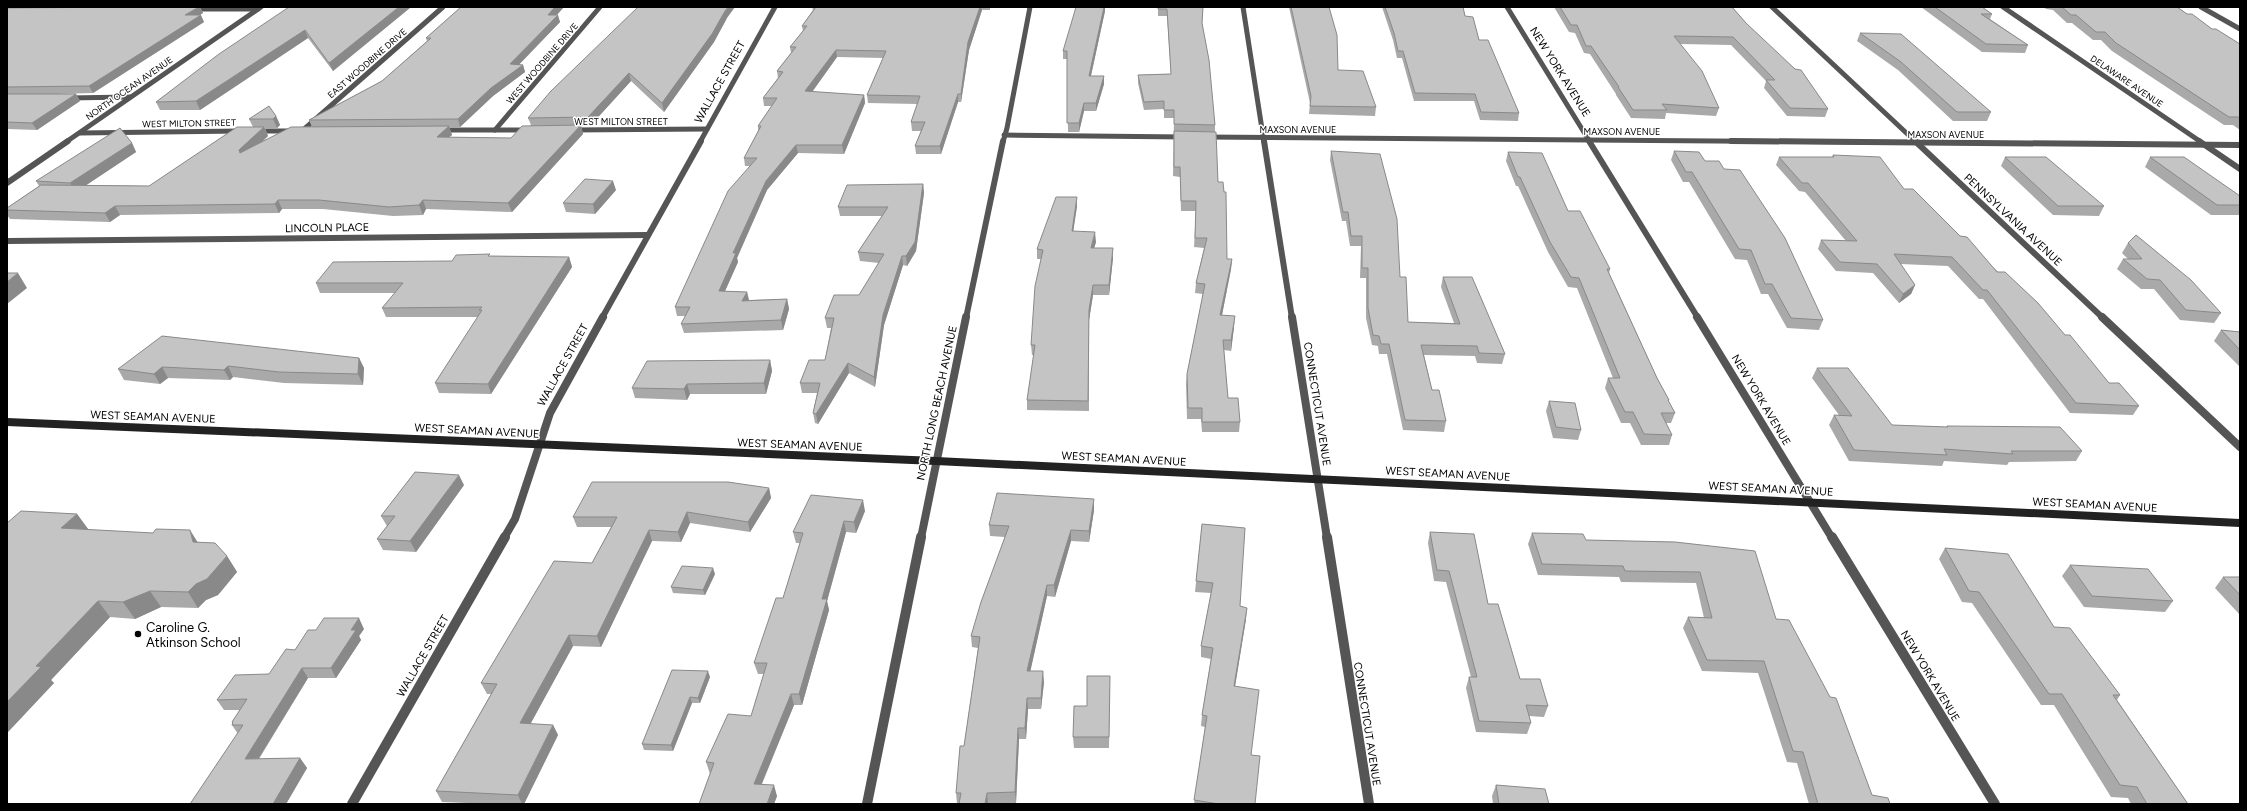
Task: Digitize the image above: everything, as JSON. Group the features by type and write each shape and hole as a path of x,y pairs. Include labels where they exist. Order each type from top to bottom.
{"main road":[{"name":"WEST SEAMAN AVENUE","path":"7,422 936,461 2240,523"}],"street":[{"name":"EAST WOODBINE DRIVE","path":"302,131 443,7"},
{"name":"WEST WOODBINE DRIVE","path":"495,130 600,7"},
{"name":"WALLACE STREET","path":"352,804 515,518 541,445 550,413 775,7"},
{"name":"NORTH LONG BEACH AVENUE","path":"867,804 888,709 936,461 1004,135 1007,128 1006,125 1030,7"},
{"name":"CONNECTICUT AVENUE","path":"1243,7 1369,804"},
{"name":"NEW YORK AVENUE","path":"1507,7 1995,804"},
{"name":"PENNSYLVANIA AVENUE","path":"1772,7 2240,447"},
{"name":"DELAWARE AVENUE","path":"2003,7 2240,169"},
{"path":"2201,7 2240,29"},
{"path":"187,9 259,8"},
{"name":"NORTH OCEAN AVENUE","path":"7,183 259,8"},
{"path":"61,98 130,97"},
{"name":"WEST MILTON STREET","path":"566,130 707,129"},
{"path":"433,130 534,130"},
{"name":"WEST MILTON STREET","path":"80,133 310,131"},
{"path":"1004,135 1193,137"},
{"name":"MAXSON AVENUE","path":"1201,137 2240,145"},
{"name":"LINCOLN PLACE","path":"7,241 648,235"}],"building":[{"path":"199,7 185,15 201,15 89,86 7,87 7,8"},
{"path":"289,7 399,7 329,63 305,30 196,101 156,102 219,54"},
{"path":"461,7 555,7 548,15 558,15 510,64 523,65 491,88 458,119 309,120 382,81 431,38 426,38"},
{"path":"638,7 728,7 712,34 662,103 629,73 588,117 528,118 551,91"},
{"path":"816,7 980,7 968,42 961,94 958,94 940,146 915,146 925,122 911,122 920,96 867,95 886,51 836,50 805,91 864,95 842,145 796,145 766,181 733,253 736,253 719,291 747,292 742,301 787,299 781,320 681,324 690,307 675,307 728,191 757,158 744,158 761,126 758,126 777,98 763,98 783,72 777,71 796,47 790,47 807,26 802,26"},
{"path":"1076,7 1104,7 1089,76 1104,76 1096,103 1084,103 1079,123 1067,123 1067,51 1063,51"},
{"path":"1158,7 1203,7 1202,23 1209,60 1215,125 1174,124 1174,110 1164,110 1164,101 1144,102 1138,75 1171,74 1167,9 1158,9"},
{"path":"1291,7 1329,7 1337,35 1338,70 1363,71 1376,107 1310,106 1311,96"},
{"path":"1385,7 1463,7 1465,16 1473,17 1479,40 1488,40 1519,113 1481,112 1475,94 1415,93 1403,51 1398,51 1394,33"},
{"path":"1560,7 1732,7 1746,23 1795,69 1801,70 1828,109 1790,108 1766,80 1775,80 1733,37 1674,36 1702,71 1719,108 1662,104 1667,110 1633,110 1591,46 1586,46 1577,25 1571,25"},
{"path":"1935,7 1982,7 1992,14 1981,14 2028,45 1986,44"},
{"path":"2062,7 2177,7 2187,14 2192,14 2212,29 2216,29 2240,44 2240,118 2229,117 2116,43 2105,32 2096,32 2076,15 2071,15"},
{"path":"1860,33 1901,34 1991,112 1957,112 1901,62"},
{"path":"7,94 76,94 32,123 7,122"},
{"path":"269,106 276,116 273,119 249,119"},
{"path":"581,125 508,203 423,200 419,205 389,207 319,200 278,200 275,204 115,206 105,213 7,210 7,208 41,185 149,186 237,127 264,127 239,150 240,153 291,127 449,126 437,137 511,138 522,126"},
{"path":"120,128 132,143 70,183 36,181"},
{"path":"1174,131 1216,132 1218,182 1223,182 1224,192 1226,192 1227,259 1232,259 1220,315 1235,316 1231,340 1223,340 1228,398 1238,398 1240,422 1202,422 1202,408 1188,408 1187,374 1205,284 1196,283 1207,238 1195,238 1196,201 1181,201 1180,167 1174,167"},
{"path":"1331,151 1380,154 1397,219 1400,277 1406,277 1408,322 1460,324 1443,277 1472,277 1505,354 1479,353 1477,346 1421,345 1432,390 1439,390 1446,421 1405,420 1389,344 1381,344 1379,336 1373,335 1368,308 1368,268 1362,268 1362,236 1351,236 1348,212 1343,212"},
{"path":"1674,151 1699,152 1705,161 1719,161 1724,169 1740,170 1785,238 1823,320 1791,318 1772,284 1765,284 1751,250 1739,249 1692,172 1686,172"},
{"path":"1508,152 1542,153 1568,211 1580,211 1610,269 1607,269 1657,378 1675,413 1661,413 1672,435 1644,434 1633,412 1625,412 1608,378 1620,378 1579,278 1571,277 1550,242 1520,177 1518,177"},
{"path":"1833,155 1880,157 1904,189 1913,189 1960,236 1967,237 1997,272 2005,272 2038,303 2065,335 2070,335 2109,383 2119,383 2139,406 2076,403 1987,290 1983,290 1952,257 1894,254 1915,285 1903,294 1877,264 1840,262 1821,240 1857,241 1808,183 1802,183 1779,157 1834,157"},
{"path":"2005,157 2046,157 2104,206 2058,206"},
{"path":"2150,157 2184,157 2240,196 2240,205 2217,205"},
{"path":"585,179 613,181 593,204 563,203"},
{"path":"923,184 915,242 906,256 902,256 883,315 874,377 848,363 816,414 813,413 820,383 800,383 809,360 825,360 834,318 825,318 834,295 859,295 884,254 858,252 888,207 838,207 847,185"},
{"path":"1056,197 1077,197 1072,231 1095,232 1091,248 1113,248 1109,285 1093,285 1089,310 1088,401 1027,400 1035,345 1031,345 1035,286 1043,250 1037,249"},
{"path":"2136,235 2191,280 2221,313 2186,310 2160,280 2147,279 2123,259 2142,259 2128,243"},
{"path":"490,254 488,256 569,257 488,384 435,383 482,310 479,310 482,307 382,308 403,283 316,283 333,262 452,261 456,255"},
{"path":"7,273 18,273 7,282"},
{"path":"2221,330 2240,332 2240,350"},
{"path":"162,336 359,358 358,374 279,372 228,366 224,370 162,367 154,374 118,369"},
{"path":"770,360 764,383 687,384 684,389 632,388 647,361"},
{"path":"1817,368 1848,368 1892,425 1948,427 1947,426 2060,427 2082,451 2011,451 2013,454 1944,449 1947,455 1854,450 1834,415 1852,416"},
{"path":"1549,401 1575,403 1581,430 1556,427"},
{"path":"415,472 459,475 410,541 377,539 395,516 381,516"},
{"path":"592,482 728,482 769,488 748,522 687,512 678,532 649,530 597,636 569,635 520,723 553,725 518,795 436,791 497,684 481,683 554,561 592,563 617,517 573,517"},
{"path":"997,493 1094,499 1089,531 1071,530 1054,585 1047,585 1027,671 1043,671 1041,698 1027,698 1025,728 1018,728 1015,792 987,793 985,804 959,804 961,793 956,793 960,746 964,746 980,637 971,636 981,602 1009,526 989,525"},
{"path":"811,495 863,500 854,522 844,521 822,599 827,599 799,694 791,694 754,784 774,785 767,804 699,804 714,763 706,762 728,714 751,716 767,663 754,663 776,598 783,598 803,533 793,532"},
{"path":"21,511 77,514 61,528 153,533 156,529 190,530 193,542 215,543 227,556 207,579 196,584 188,592 150,591 123,602 98,601 36,666 41,667 7,702 7,523"},
{"path":"1202,524 1245,528 1240,606 1247,608 1234,686 1259,690 1251,755 1260,756 1255,804 1219,804 1194,800 1207,716 1202,715 1213,648 1201,646 1213,583 1196,581"},
{"path":"1430,532 1474,534 1488,604 1498,604 1520,679 1540,679 1548,706 1526,705 1531,723 1479,721 1469,677 1477,677 1449,571 1437,570"},
{"path":"1532,533 1583,534 1586,540 1675,542 1755,551 1776,619 1789,620 1830,697 1836,698 1872,795 1888,798 1890,804 1818,804 1803,752 1793,751 1764,661 1707,660 1688,617 1712,618 1700,572 1625,571 1623,566 1542,564"},
{"path":"1945,548 2008,554 2054,627 2070,628 2120,695 2113,695 2188,804 2147,804 2137,787 2120,785 2062,694 2049,694 1979,592 1969,591"},
{"path":"2070,565 2148,569 2173,601 2092,596"},
{"path":"682,566 713,568 703,590 671,587"},
{"path":"2223,577 2240,577 2240,595"},
{"path":"324,618 359,618 351,630 356,630 331,668 302,668 245,759 300,758 273,804 190,804 243,725 232,725 232,722 247,699 217,700 235,675 269,674 286,649 295,650 308,630 316,630"},
{"path":"672,670 708,671 698,698 690,697 671,745 642,744"},
{"path":"1087,676 1110,676 1109,737 1073,737 1074,706 1087,706"},
{"path":"1496,785 1545,789 1549,804 1499,804"}],"place":[{"name":"Caroline G. Atkinson School","path":"138,634"}]}
